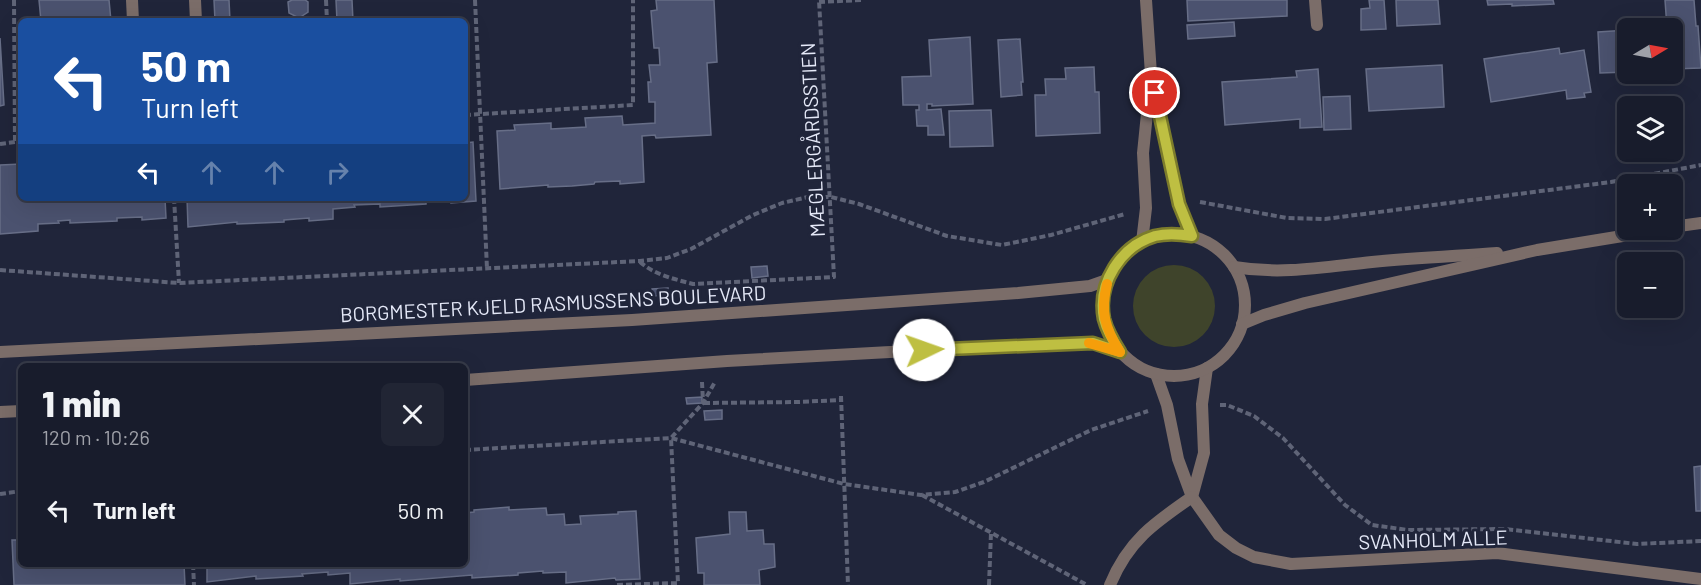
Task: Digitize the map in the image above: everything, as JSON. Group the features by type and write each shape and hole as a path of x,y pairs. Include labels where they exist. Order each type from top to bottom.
{"street":[{"path":"132,0 133,18"},
{"path":"195,0 196,18"},
{"path":"1146,0 1151,74 1179,204 1192,236"},
{"path":"1315,0 1317,25"},
{"path":"1142,242 1146,208 1143,153 1151,74"},
{"path":"1683,225 1701,223"},
{"path":"1166,234 1192,236 1216,248 1234,267 1244,294 1245,309 1242,324 1235,341 1223,357 1207,368 1191,374 1174,376 1156,374 1143,369 1120,352 1110,336 1104,318 1103,298 1107,280 1121,258 1131,248 1142,242 1166,234"},
{"path":"1242,324 1305,303 1537,250 1617,237"},
{"path":"1234,267 1257,271 1300,271 1372,262 1537,250"},
{"name":"BORGMESTER KJELD RASMUSSENS BOULEVARD","path":"0,352 632,320 1018,293 1090,286 1107,280"},
{"path":"468,380 718,362 1020,345 1093,343 1120,352"},
{"path":"1110,585 1118,566 1136,541 1159,519 1192,497 1204,453 1202,404 1207,368"},
{"name":"SVANHOLM ALLE","path":"1156,374 1167,405 1178,459 1192,497 1219,535 1236,548 1254,557 1291,564 1497,553 1701,579"},
{"path":"0,412 18,411"}],"path":[{"path":"0,144 15,142 14,0"},
{"path":"326,0 327,18"},
{"path":"475,0 487,269"},
{"path":"468,115 633,105 633,0"},
{"path":"819,1 861,0"},
{"name":"MÆGLERGÅRDSSTIEN","path":"640,261 656,273 693,284 834,278 819,1"},
{"path":"1179,204 1199,202 1287,218 1325,219 1611,182 1701,165"},
{"path":"0,270 179,283 640,261 668,258 691,249 753,215 782,203 808,197 831,197 860,204 947,236 1002,245 1051,235 1146,208"},
{"path":"174,201 179,283"},
{"path":"617,585 678,584 671,438 703,403 798,402 841,398 849,585"},
{"path":"1202,404 1227,405 1254,416 1283,438 1345,505 1372,525 1408,530 1505,529 1637,544 1701,541"},
{"path":"468,450 671,438 844,484 921,495 955,492 984,482 1091,430 1167,405"},
{"path":"0,494 18,491"},
{"path":"921,495 1087,585"},
{"path":"989,585 992,533"},
{"path":"193,567 194,585"}],"green space":[{"path":"1166,265 1182,265 1197,272 1208,283 1215,298 1212,322 1203,335 1182,347 1166,347 1151,340 1140,329 1133,314 1133,298 1140,283 1151,272"}],"building":[{"path":"39,0 109,0 111,18 41,18"},
{"path":"214,0 229,0 230,18 215,18"},
{"path":"292,0 308,2 308,12 299,18 289,13 288,2"},
{"path":"336,0 352,0 353,18 337,18"},
{"path":"656,0 714,0 717,62 707,63 711,135 656,138 655,135 642,136 644,182 620,184 620,181 595,182 572,186 548,187 548,185 500,189 497,131 515,130 514,125 551,123 551,129 586,127 585,118 622,116 623,125 655,123 655,102 649,102 648,82 651,82 649,65 660,65 659,48 654,48 651,11 657,10"},
{"path":"1187,0 1287,0 1287,16 1188,21"},
{"path":"1369,0 1384,0 1386,29 1361,30 1361,9 1370,8"},
{"path":"1396,0 1438,0 1440,24 1397,26"},
{"path":"1487,0 1553,0 1554,4 1488,5"},
{"path":"1665,0 1694,0 1701,68 1683,69 1683,18 1666,18"},
{"path":"1234,22 1235,36 1188,39 1187,25"},
{"path":"1617,31 1617,72 1600,73 1598,32"},
{"path":"970,37 973,104 932,106 932,104 927,104 927,110 941,109 944,135 928,135 928,126 917,126 916,110 919,110 919,105 903,105 902,77 931,76 929,40"},
{"path":"0,38 4,105 0,106"},
{"path":"1020,39 1022,95 1001,97 998,40"},
{"path":"1559,48 1560,54 1584,50 1591,92 1584,93 1585,97 1567,99 1566,90 1491,102 1484,59"},
{"path":"1442,65 1444,107 1369,111 1366,69"},
{"path":"1094,67 1095,92 1099,92 1100,133 1036,136 1035,95 1046,95 1045,79 1066,79 1065,68"},
{"path":"1318,69 1322,127 1300,128 1300,119 1225,125 1222,82 1297,77 1296,71"},
{"path":"1350,96 1351,129 1324,130 1323,97"},
{"path":"991,110 993,146 950,147 949,111"},
{"path":"473,142 476,201 451,203 451,201 468,201 468,143"},
{"path":"18,164 18,201 165,201 166,218 142,220 142,217 117,218 117,221 70,223 70,220 58,221 59,223 38,224 38,231 0,234 0,165"},
{"path":"187,201 438,201 380,207 380,204 354,205 355,207 333,209 333,219 309,221 309,218 284,220 284,222 237,224 237,222 188,227"},
{"path":"767,266 768,276 752,278 751,267"},
{"path":"668,288 668,295 652,296 652,289"},
{"path":"702,397 702,403 687,404 686,398"},
{"path":"722,410 722,419 705,420 704,411"},
{"path":"1701,466 1701,511 1696,511 1694,467"},
{"path":"509,507 509,510 546,508 547,515 564,514 565,525 581,524 580,516 636,511 640,579 616,580 615,578 566,583 566,572 543,573 543,571 518,573 518,575 472,578 472,575 350,584 350,573 328,575 328,572 256,579 256,576 207,582 207,567 468,567 468,513 474,512 474,510"},
{"path":"729,512 746,512 747,531 763,530 764,544 774,544 775,567 759,570 760,585 704,585 704,573 698,573 696,538 730,534"},
{"path":"12,540 18,540 18,567 184,567 185,585 14,585"}],"slow traffic":[{"path":"1089,343 1120,352 1110,336 1104,318 1103,298 1107,284"}],"route":[{"path":"924,350 1093,343 1120,352 1110,336 1104,318 1103,298 1107,280 1113,268 1131,248 1154,237 1166,234 1192,236 1179,204 1155,93"}]}
